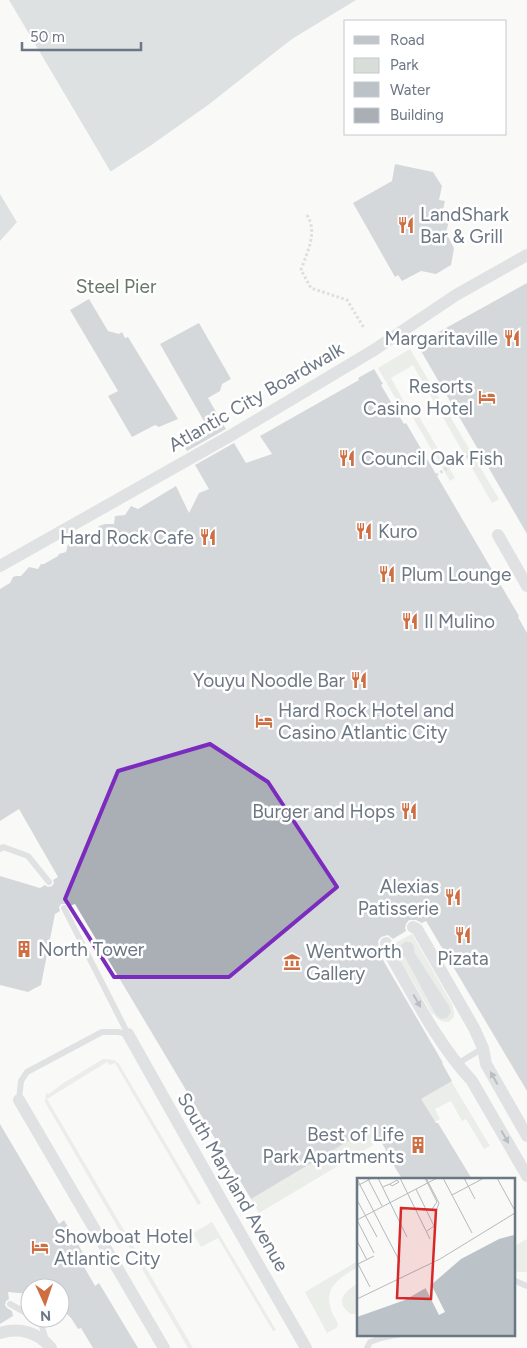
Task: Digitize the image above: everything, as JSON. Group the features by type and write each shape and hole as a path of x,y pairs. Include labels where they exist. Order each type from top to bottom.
{"street":[{"name":"Atlantic City Boardwalk","path":"0,566 374,350 456,295 527,255"},
{"path":"498,535 527,586"},
{"path":"413,927 417,929 470,1020 483,1048 486,1064 527,1136"},
{"path":"386,943 388,951 441,1044 472,1082 527,1176"},
{"name":"South Maryland Avenue","path":"128,1034 306,1348"},
{"path":"19,1100 164,1348"},
{"path":"0,1333 22,1330 35,1335 49,1345"}],"lane":[{"path":"0,849 3,847 28,856 49,882"},
{"path":"64,908 128,1034"},
{"path":"19,1100 21,1080 28,1072 102,1032 128,1034"},
{"path":"457,1064 483,1048"},
{"path":"514,1280 527,1286"},
{"path":"10,1304 20,1310"},
{"path":"43,1328 49,1345"},
{"path":"367,1348 370,1342 390,1336"}],"path":[{"path":"307,215 311,222 312,231 301,270 311,288 347,300 364,328"},
{"path":"436,475 477,450"}],"highlighted area":[{"path":"210,744 268,782 337,887 229,977 114,977 65,899 118,771"}],"green space":[{"path":"410,349 499,499 492,503 413,365 391,378 409,411 404,413 378,368"},
{"path":"414,408 455,478 450,481 409,411"},
{"path":"412,934 452,1004 454,1015 447,1022 441,1021 432,1014 391,945"},
{"path":"103,1059 114,1060 119,1064 201,1203 198,1205 115,1063 110,1065 107,1062 47,1099 193,1348 188,1348 45,1102 46,1093 49,1094"},
{"path":"451,1081 490,1146 484,1149 466,1119 462,1121 451,1101 435,1109 440,1119 435,1122 433,1119 401,1111"},
{"path":"382,1121 381,1132 370,1139 373,1145 259,1213 251,1199"},
{"path":"212,1222 276,1330 273,1331 218,1238 201,1247 193,1233"},
{"path":"527,1239 527,1272 514,1271 514,1246"},
{"path":"357,1262 357,1268 336,1282 330,1292 331,1309 338,1325 336,1328 327,1333 305,1292"},
{"path":"357,1284 357,1314 351,1314 343,1305 343,1297"}],"water":[{"path":"0,0 356,0 292,39 208,105 150,146 110,172 17,222 0,241"},
{"path":"405,942 412,944 414,952 449,1006 451,1012 447,1018 441,1019 436,1015 405,957 399,953 399,947"}],"pier":[{"path":"0,0 9,0 112,174 18,224 0,194"}],"building":[{"name":"LandShark Bar & Grill","path":"395,164 433,172 442,186 439,200 445,201 442,214 450,216 446,233 454,248 451,265 436,274 421,271 402,281 398,275 395,277 353,203 392,181"},
{"name":"Resorts Casino Hotel","path":"527,283 527,534 417,344"},
{"path":"89,299 108,331 119,334 122,332 125,338 128,337 178,419 159,427 155,425 132,437 108,396 118,391 70,310"},
{"path":"199,323 231,379 222,384 220,391 208,398 226,429 187,451 179,438 205,423 160,344"},
{"name":"Hard Rock Hotel and Casino Atlantic City","path":"374,369 383,384 381,385 404,424 406,423 519,616 527,633 527,1091 426,921 422,923 416,920 409,920 406,924 406,931 393,939 388,935 381,937 378,941 379,947 376,948 452,1081 421,1099 471,1178 401,1178 372,1127 251,1199 75,904 69,906 61,904 59,907 60,911 55,914 41,985 28,992 0,985 0,876 40,888 45,885 48,887 52,886 53,880 58,877 19,809 0,821 0,589 10,583 13,577 21,576 29,567 38,569 41,564 66,552 68,544 79,543 83,535 92,537 99,526 114,524 115,516 125,515 131,506 138,509 176,486 189,513 199,493 209,489 195,465 234,443 246,463 272,454 260,436 359,380 358,378"},
{"name":"Showboat Hotel Atlantic City","path":"0,1124 59,1224 64,1220 87,1260 82,1263 95,1286 99,1283 138,1348 93,1348 81,1328 78,1329 70,1317 70,1278 20,1278 20,1293 8,1292 9,1299 5,1305 12,1311 13,1316 0,1324"}],"place":[{"name":"LandShark Bar & Grill","path":"406,225"},
{"name":"Margaritaville","path":"512,338"},
{"name":"Resorts Casino Hotel","path":"487,397"},
{"name":"Council Oak Fish","path":"347,458"},
{"name":"Kuro","path":"364,531"},
{"name":"Hard Rock Cafe","path":"208,537"},
{"name":"Plum Lounge","path":"387,574"},
{"name":"Il Mulino","path":"410,621"},
{"name":"Youyu Noodle Bar","path":"359,680"},
{"name":"Hard Rock Hotel and Casino Atlantic City","path":"264,721"},
{"name":"Burger and Hops","path":"409,811"},
{"name":"Alexias Patisserie","path":"453,897"},
{"name":"Pizata","path":"463,935"},
{"name":"North Tower","path":"24,949"},
{"name":"Wentworth Gallery","path":"292,962"},
{"name":"Best of Life Park Apartments","path":"418,1145"},
{"name":"Showboat Hotel Atlantic City","path":"40,1247"}],"park label":[{"name":"Steel Pier","path":"116,286"}]}
